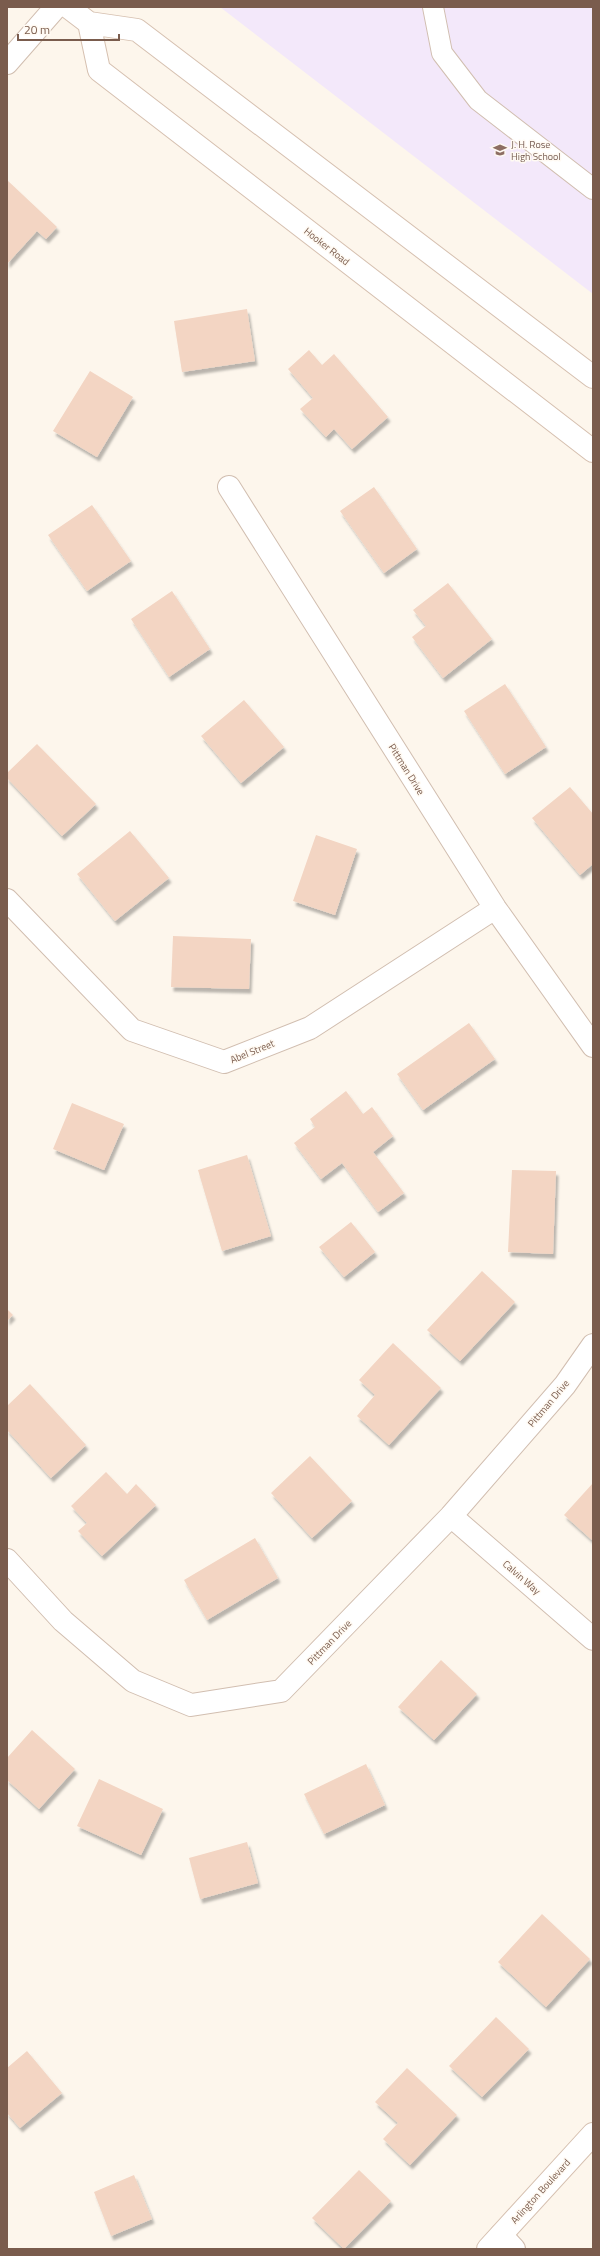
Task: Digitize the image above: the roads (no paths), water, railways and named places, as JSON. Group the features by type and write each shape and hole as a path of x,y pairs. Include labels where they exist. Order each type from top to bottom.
{"street":[{"path":"7,63 56,7"},
{"path":"68,7 89,23 137,30 593,377"},
{"name":"Hooker Road","path":"89,23 99,70 593,451"},
{"name":"Pittman Drive","path":"229,487 495,908 593,1046"},
{"name":"Abel Street","path":"7,900 132,1030 224,1062 310,1028 495,908"},
{"name":"Pittman Drive","path":"7,1560 63,1621 133,1681 192,1705 281,1691 451,1516 565,1385 593,1345"},
{"name":"Calvin Way","path":"451,1516 593,1639"},
{"name":"Arlington Boulevard","path":"501,2244 593,2134"}],"lane":[{"path":"433,7 442,53 478,100 593,189"}],"place":[{"name":"J. H. Rose High School","path":"500,150"}]}
